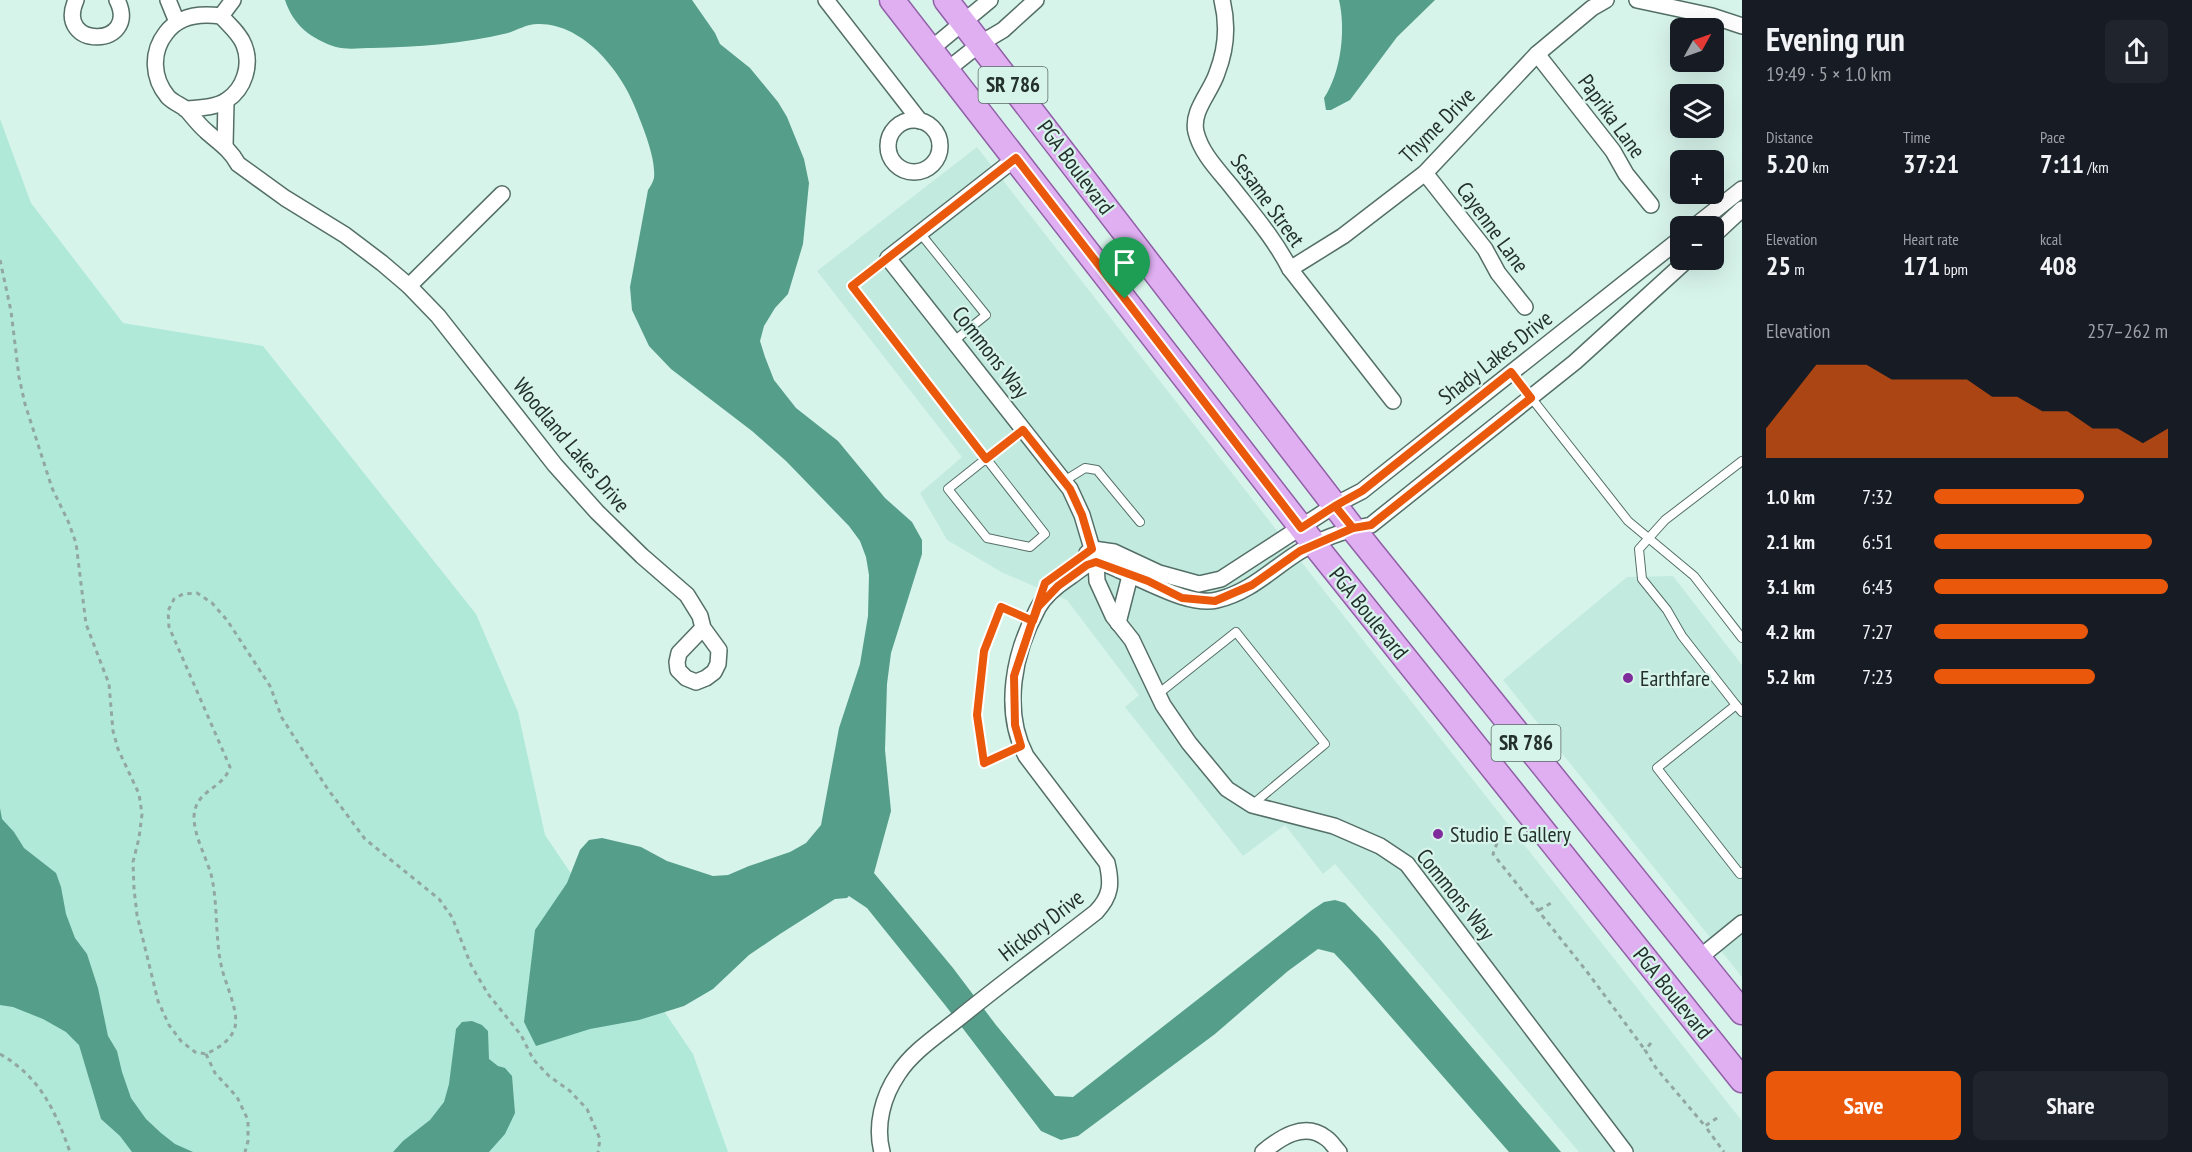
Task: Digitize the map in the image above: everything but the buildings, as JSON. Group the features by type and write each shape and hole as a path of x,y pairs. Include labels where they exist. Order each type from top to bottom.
{"main road":[{"name":"PGA Boulevard","path":"892,0 1308,536 1742,1080"},
{"name":"PGA Boulevard","path":"946,0 1335,506 1742,1012"}],"street":[{"path":"76,0 72,10 72,20 84,35 93,38 112,33 118,26 121,7 117,0"},
{"path":"168,0 177,22 199,14 220,16 238,35 247,56 244,79 239,89 226,101 206,107 185,109"},
{"path":"220,16 233,0"},
{"path":"826,0 920,121"},
{"path":"931,49 990,0"},
{"path":"947,70 981,43 1003,30 1036,0"},
{"name":"Sesame Street","path":"1222,0 1225,18 1224,45 1218,72 1196,117 1196,131 1204,152 1278,246 1290,268 1393,401"},
{"name":"Thyme Drive","path":"1290,268 1344,236 1425,173 1537,54 1589,4 1606,0"},
{"path":"1637,0 1712,16 1742,26"},
{"name":"Woodland Lakes Drive","path":"177,22 168,30 156,50 156,73 167,96 185,109 204,129 231,151 238,164 285,198 345,235 409,286 438,316 555,465 590,505 687,596 697,610 703,628"},
{"name":"Paprika Lane","path":"1537,54 1613,151 1626,174 1651,205"},
{"path":"225,146 226,101"},
{"path":"888,258 1016,158"},
{"name":"Cayenne Lane","path":"1425,173 1485,249 1498,273 1525,307"},
{"path":"1708,216 1742,189"},
{"path":"409,286 502,194"},
{"path":"1724,226 1742,209"},
{"name":"Shady Lakes Drive","path":"1335,506 1362,491 1670,247"},
{"name":"Commons Way","path":"888,258 1070,489 1082,515 1094,555 1097,581 1113,616 1132,640 1158,694 1189,743 1227,789 1252,805 1334,826 1380,846 1407,864 1625,1152"},
{"path":"1094,555 1132,568 1198,584 1221,579 1308,536 1371,525 1575,362 1676,270"},
{"path":"1132,568 1182,598 1215,601 1252,585 1300,551 1308,536 1335,506"},
{"name":"Hickory Drive","path":"882,1152 881,1117 887,1094 892,1082 911,1058 951,1024 1096,912 1104,903 1109,892 1111,880 1107,863 1046,784 1021,746 1015,725 1014,676 1036,614 1058,586 1087,565 1094,555"},
{"path":"1118,623 1132,568"},
{"path":"1699,958 1742,923"},
{"path":"1263,1152 1289,1133 1303,1131 1315,1132 1326,1138 1339,1152"}],"lane":[{"path":"920,233 986,315 954,341"},
{"path":"888,258 852,286 986,459 1046,534 1030,546 987,538 948,489 986,459 1023,430"},
{"path":"1511,372 1628,521 1694,576 1742,638"},
{"path":"1742,461 1665,520 1639,549 1642,579 1667,610 1682,636 1739,709 1657,768 1740,873 1742,872"},
{"path":"1064,481 1085,468 1097,470 1140,522"},
{"path":"1021,746 984,763 977,715 984,651 1001,607 1036,614"},
{"path":"1158,694 1236,632 1325,744 1252,805"}],"path":[{"path":"0,260 11,311 19,377 25,404 52,488 76,543 86,624 109,684 113,731 118,749 139,794 142,814 133,862 137,915 158,1001 169,1025 181,1041 195,1052 206,1054 227,1041 235,1027 235,1013 221,966 212,878 197,835 194,817 197,802 206,792 227,777 230,767 169,627 168,611 174,599 183,594 196,593 212,603 227,620 270,686 282,718 327,788 365,839 439,899 452,917 471,965 488,994 521,1035 533,1059 549,1076 570,1090 587,1109 600,1139 598,1152"},
{"path":"1497,843 1493,854 1539,910 1645,1050 1656,1068 1724,1152"},
{"path":"1539,910 1553,902"},
{"path":"1645,1050 1651,1043"},
{"path":"0,1054 32,1078 50,1101 70,1152"},
{"path":"206,1054 215,1073 237,1097 248,1120 248,1141 245,1152"},
{"path":"1705,1126 1717,1118"}],"shaded area":[{"path":"285,0 692,0 720,44 750,68 778,102 787,117 804,159 809,183 803,244 788,294 775,308 764,326 760,341 765,357 774,380 796,408 838,441 885,498 912,522 922,540 922,554 891,653 887,684 885,750 891,811 874,873 1055,1096 1073,1097 1312,910 1324,902 1335,900 1345,903 1378,937 1561,1152 1509,1152 1350,970 1334,953 1318,949 1288,971 1215,1034 1078,1136 1061,1140 1041,1131 945,1005 867,908 849,896 835,899 780,934 749,955 713,989 684,1006 639,1020 590,1029 536,1046 524,1022 535,930 567,883 580,850 589,840 602,838 641,847 667,861 713,876 728,875 790,852 806,843 821,825 839,728 860,664 868,616 869,575 866,557 860,541 849,526 786,461 752,431 671,369 649,346 632,310 630,287 648,190 654,178 653,162 631,97 600,53 571,32 555,26 538,24 491,37 457,42 406,47 340,48 319,40 304,30 293,17"},
{"path":"1339,0 1435,0 1397,37 1350,100 1331,110 1326,110 1324,98 1330,88 1338,63 1342,37"},
{"path":"0,119 31,203 123,323 263,346 476,614 518,712 545,835 693,1054 728,1152 0,1152"},
{"path":"977,147 1742,1121 1742,1152 1579,1152 1335,864 1323,874 1285,825 1243,856 1125,707 1139,695 1067,600 1003,573 947,540 920,493 962,457 817,271"},
{"path":"1673,576 1742,665 1742,977 1503,680 1627,577"},
{"path":"0,808 2,819 24,848 56,873 66,914 75,938 87,954 98,988 108,1036 117,1051 131,1098 146,1119 161,1133 175,1144 193,1152 132,1152 120,1136 101,1119 79,1045 66,1032 43,1019 13,1007 0,1005"},
{"path":"472,1021 482,1025 488,1031 489,1059 505,1068 512,1076 515,1113 505,1134 489,1152 393,1152 430,1120 444,1102 449,1084 456,1029 462,1022"}],"place":[{"name":"Earthfare","path":"1628,678"},
{"name":"Studio E Gallery","path":"1438,834"}],"route":[{"path":"1125,299 1016,158 852,286 986,459 1023,430 1070,489 1082,515 1092,549 1045,583 1038,607 1014,676 1015,725 1021,746 984,763 977,715 984,651 1001,607 1033,621 1038,607 1049,594 1087,565 1096,562 1148,581 1182,598 1215,601 1229,596 1252,585 1300,551 1353,528 1335,506 1362,491 1511,372 1531,398 1371,525 1353,528 1335,506 1301,528 1125,299"}]}
